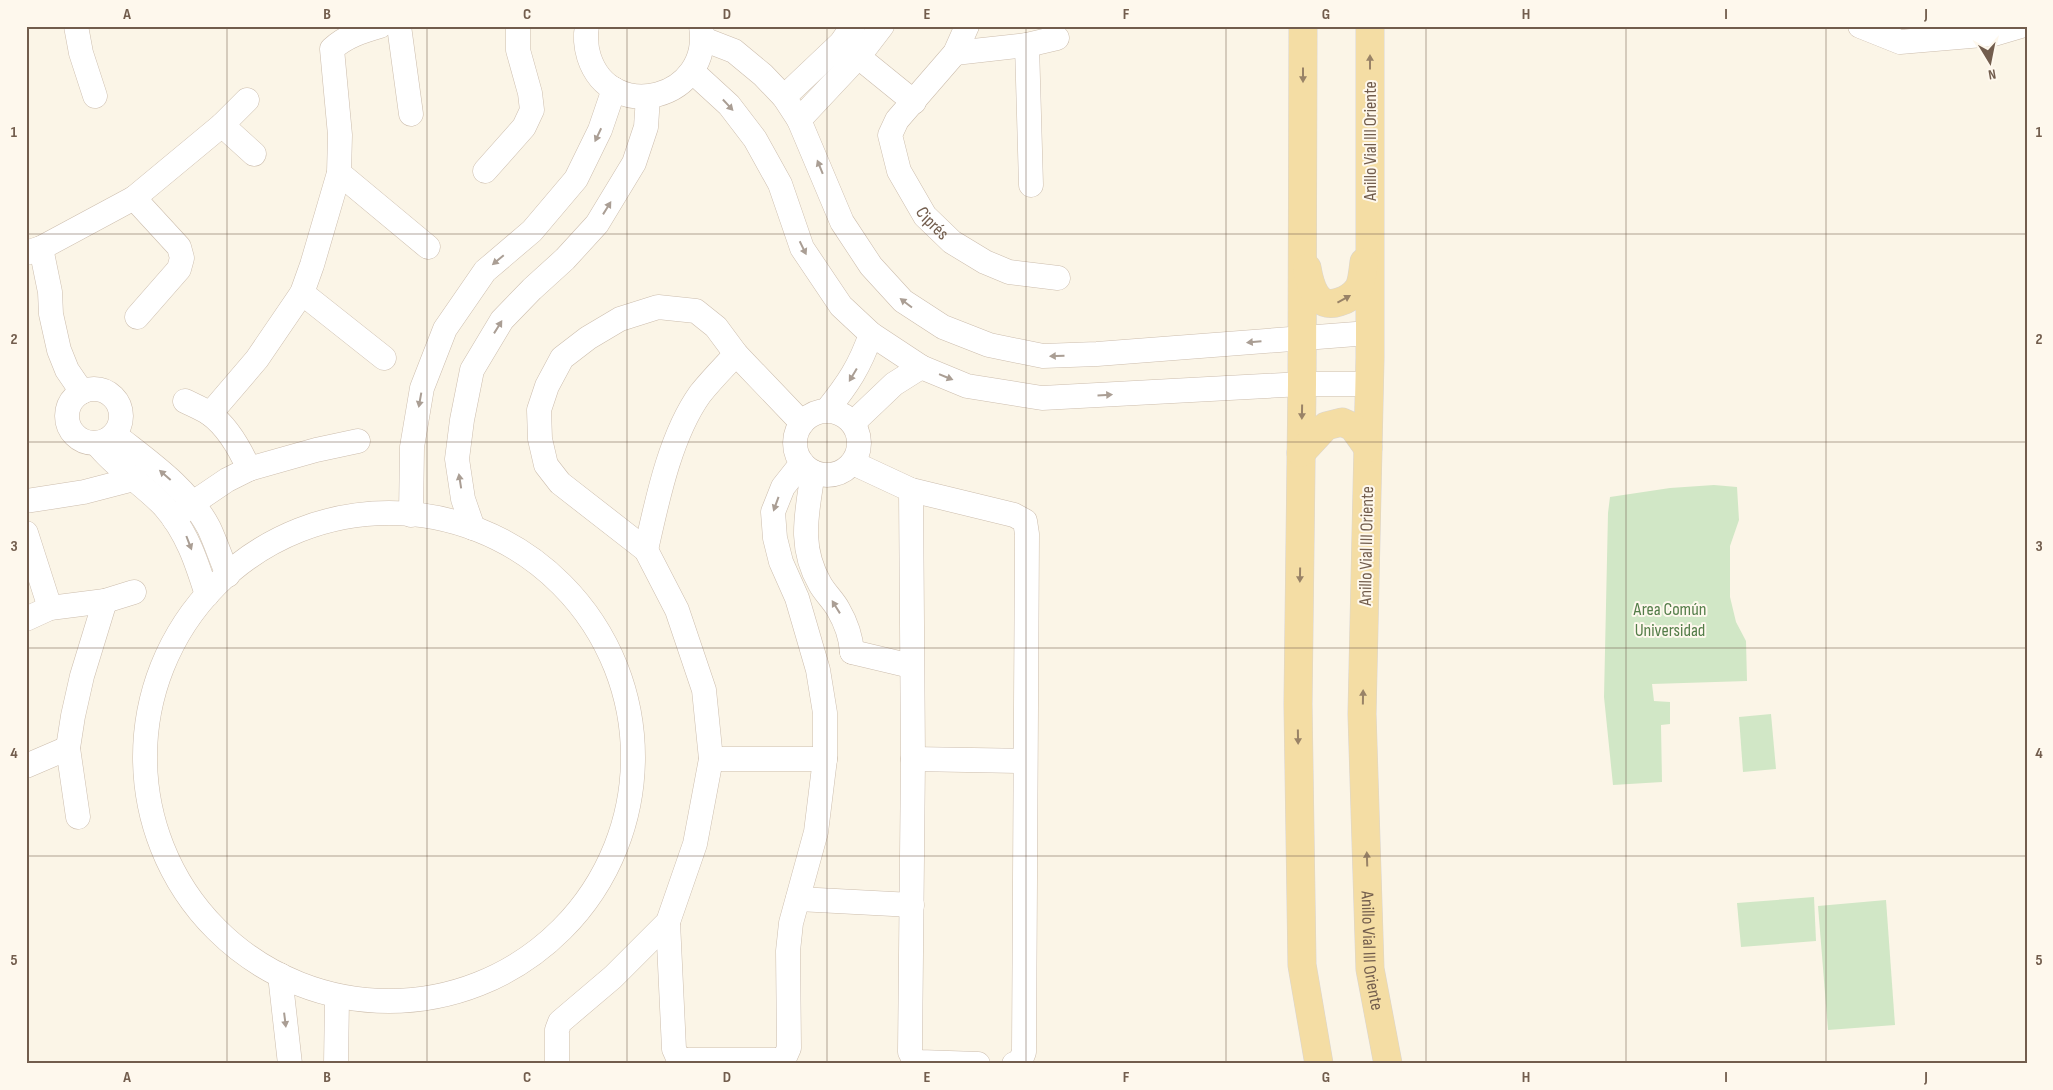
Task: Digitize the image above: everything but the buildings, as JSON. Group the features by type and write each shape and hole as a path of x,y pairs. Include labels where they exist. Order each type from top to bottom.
{"main road":[{"path":"1303,26 1302,384 1298,704 1302,965 1313,1038 1319,1064"},
{"name":"Anillo Vial III Oriente","path":"1370,26 1369,384 1362,714 1370,959 1388,1064"},
{"path":"1302,247 1311,287 1324,304 1333,304 1346,300 1358,289 1370,238"},
{"path":"1301,453 1326,426 1342,422 1353,427 1368,448"}],"street":[{"path":"76,26 81,53 95,96"},
{"path":"210,414 257,360 302,293 339,173 340,135 332,49 337,44 360,32 380,26"},
{"path":"399,26 411,114"},
{"path":"486,171 524,127 532,110 530,93 518,50 518,26"},
{"path":"587,26 586,49 592,64 601,78 614,89 630,95 648,97 665,93 680,85 693,72 700,56 702,33 734,51 763,75 784,97 799,120 842,222 871,266 903,302 943,327 989,345 1043,356 1097,354 1369,332"},
{"path":"784,97 851,42 882,26"},
{"name":"Ciprés","path":"967,26 955,53 897,120 890,135 899,171 925,216 952,242 985,262 1008,272 1058,278"},
{"path":"1860,26 1900,42 1994,34 2021,26"},
{"path":"955,53 1027,45 1057,38"},
{"path":"799,120 826,92 851,42"},
{"path":"851,42 914,102"},
{"path":"1027,45 1031,185"},
{"path":"693,72 729,105 755,139 780,184 802,248 841,306 871,334 921,367 968,386 1042,398 1302,384 1369,384"},
{"path":"809,75 826,92"},
{"path":"411,514 412,447 422,388 445,329 485,271 532,231 576,179 600,130 614,89"},
{"path":"473,528 463,499 457,459 462,420 472,370 502,320 565,259 597,224 634,163 646,127 648,97"},
{"path":"82,392 67,370 59,350 51,314 50,292 34,250 134,198 222,125 247,100"},
{"path":"222,125 254,154"},
{"path":"339,173 428,247"},
{"path":"134,198 179,247 182,258 179,269 137,317"},
{"path":"302,293 384,358"},
{"path":"802,422 736,354 716,327 696,312 658,307 620,319 588,338 562,358 539,410 540,439 546,465 560,483 646,550 677,610 704,690 711,759 694,844 668,922 674,1049 678,1058 687,1060 777,1060 785,1057 789,1048 788,951 791,923 816,832 824,759 825,713 818,670 797,598 781,562 775,538 773,512 783,487 807,468"},
{"path":"828,410 847,386 862,360 871,334"},
{"path":"646,550 659,493 680,431 700,395 736,354"},
{"path":"853,423 894,384 921,367"},
{"path":"94,389 106,392 116,400 121,411 121,424 106,439 84,442 74,435 68,424 67,412 72,400 82,392 94,389"},
{"path":"185,401 210,414 239,447 249,469"},
{"path":"828,410 842,414 853,423 859,436 859,450 853,463 841,472 827,476 807,468 795,450 795,436 802,422 813,414 828,410"},
{"path":"106,439 169,478 193,503 209,528 228,575"},
{"path":"106,439 108,458 164,506 185,534 199,569 206,595"},
{"path":"174,519 193,503 227,480 249,469 316,450 358,441"},
{"path":"853,463 911,490 1014,515 1025,521 1027,534 1024,1052 1020,1062 1014,1064"},
{"path":"807,468 804,533 809,561 820,584 838,608 851,640 852,652"},
{"path":"26,501 84,492 134,479"},
{"path":"911,490 913,759 910,1052 914,1060 920,1062 978,1064"},
{"path":"372,514 411,514 442,519 473,528 518,549 557,579 590,617 614,660 629,707 635,756 629,806 615,853 590,896 558,934 518,964 473,986 425,998 337,999 280,975 237,949 202,914 174,873 155,828 145,779 146,729 157,681 177,636 206,595 259,551 304,530 333,520 372,514"},
{"path":"26,533 50,608"},
{"path":"26,618 50,608 105,601 134,592"},
{"path":"78,817 68,748 82,676 105,601"},
{"path":"852,652 911,666"},
{"path":"818,670 843,659 852,652"},
{"path":"26,766 68,748"},
{"path":"711,759 824,759"},
{"path":"913,759 1025,761"},
{"path":"798,899 912,905"},
{"path":"557,1064 557,1030 560,1022 613,977 668,922"},
{"path":"280,975 290,1064"},
{"path":"336,1064 337,999"}],"green space":[{"name":"Area Común Universidad","path":"1714,485 1737,487 1739,520 1730,546 1730,597 1736,622 1746,641 1747,681 1652,684 1654,701 1670,702 1670,724 1661,725 1662,782 1613,785 1604,697 1608,513 1610,497 1670,488"},
{"path":"1771,714 1776,769 1743,772 1739,717"},
{"path":"1814,897 1816,941 1741,947 1737,903"},
{"path":"1886,900 1895,1025 1828,1030 1818,906"}]}
